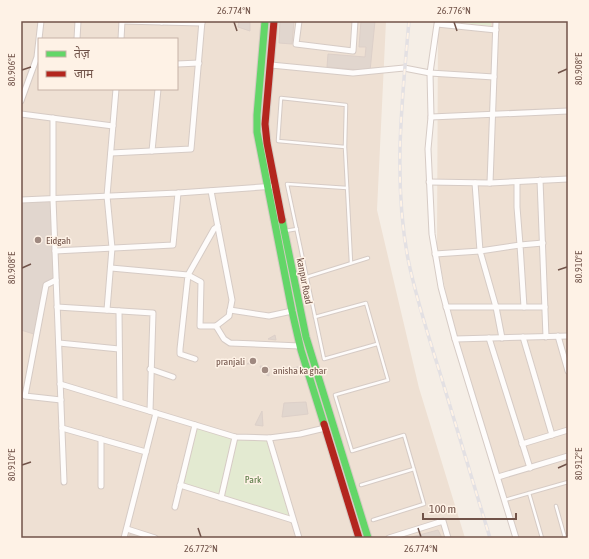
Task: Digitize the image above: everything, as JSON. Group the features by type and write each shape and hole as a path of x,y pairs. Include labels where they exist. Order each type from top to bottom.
{"street":[{"path":"40,38 41,21"},
{"path":"77,38 78,21"},
{"path":"111,153 191,149 202,22 122,21 120,38"},
{"path":"266,21 257,132 300,346 359,538"},
{"name":"kanpur Road","path":"274,21 265,124 267,143 306,337 368,538"},
{"path":"299,21 296,44 353,51 355,21"},
{"path":"490,183 496,21"},
{"path":"496,30 437,24 430,73 428,149 429,182 432,234 441,287 455,339 516,538"},
{"path":"21,101 38,57"},
{"path":"178,64 198,64"},
{"path":"271,65 353,73 404,68 430,73 494,77"},
{"path":"107,310 112,248 107,196 116,90"},
{"path":"152,151 158,90"},
{"path":"430,117 568,111"},
{"path":"21,114 113,126"},
{"path":"53,118 56,280 64,482"},
{"path":"429,182 490,183 568,179"},
{"path":"540,180 546,337"},
{"path":"517,182 517,207 524,307"},
{"path":"475,183 480,251 496,307 502,338"},
{"path":"21,200 178,193 276,186"},
{"path":"111,268 188,275 201,282 200,326 216,326 229,316 232,300 211,190"},
{"path":"56,251 173,245 178,193"},
{"path":"195,359 180,354 188,275 214,229 218,226"},
{"path":"435,254 480,251 543,243"},
{"path":"56,280 46,285 25,396 61,400"},
{"path":"57,306 153,314 150,369 150,412"},
{"path":"446,307 545,307"},
{"path":"230,310 269,316 292,311"},
{"path":"119,311 120,402"},
{"path":"216,326 224,339 230,343 300,346"},
{"path":"558,336 568,371"},
{"path":"455,339 568,336"},
{"path":"523,337 552,435"},
{"path":"489,338 530,468"},
{"path":"59,344 119,349"},
{"path":"150,369 174,377"},
{"path":"60,384 235,437 269,438 326,431 335,432"},
{"path":"316,398 324,396"},
{"path":"124,538 156,413"},
{"path":"175,507 195,425"},
{"path":"62,428 146,452"},
{"path":"522,444 568,430"},
{"path":"221,498 235,437"},
{"path":"269,438 298,537"},
{"path":"101,439 101,486"},
{"path":"498,477 568,456"},
{"path":"180,485 293,520"},
{"path":"389,538 443,521 448,538"},
{"path":"127,529 155,538"}],"lane":[{"path":"345,147 278,141 281,98 346,105 345,147 351,263"},
{"path":"347,188 287,184 324,359 378,344"},
{"path":"285,231 296,229"},
{"path":"307,277 368,258"},
{"path":"315,317 366,303 388,380 335,395 352,451 404,435 414,469 424,504 373,520"},
{"path":"361,485 414,469"},
{"path":"505,500 568,482"},
{"path":"529,493 542,538"},
{"path":"556,506 565,538"}],"shaded area":[{"path":"21,21 386,21 377,210 419,388 465,538 21,538"},
{"path":"438,21 490,26 491,21 568,21 568,538 518,538 451,319 437,248"}],"green space":[{"path":"446,21 491,21 491,26"},
{"name":"Park","path":"195,425 235,437 269,438 293,520 180,485"}],"building":[{"path":"239,21 250,21 250,31 238,27"},
{"path":"280,21 294,21 292,44 279,43"},
{"path":"361,21 375,21 370,71 327,67 328,54 365,57 366,47 359,47"},
{"name":"Eidgah","path":"53,199 56,280 46,285 37,335 21,330 21,200"},
{"name":"anisha ka ghar","path":"275,335 276,340 268,339"},
{"name":"pranjali","path":"254,358 255,364 247,364"},
{"name":"anisha ka ghar","path":"260,366 269,367 269,376 262,373"},
{"path":"301,366 291,375 290,369"},
{"path":"306,402 308,414 282,417 284,403"},
{"path":"262,411 263,426 255,425"},
{"path":"438,530 442,538 408,538"},
{"path":"133,531 143,534 143,538 128,537"}],"railway":[{"path":"409,21 400,140 403,229 408,259 422,316 490,538"}],"traffic: fast":[{"path":"265,21 257,115 257,132 292,311 301,350 324,424"},
{"path":"282,220 306,337 368,538"}],"traffic: jam":[{"path":"274,21 265,124 267,143 282,220"},
{"path":"324,424 359,538"}],"place":[{"name":"Eidgah","path":"38,240"},
{"name":"pranjali","path":"253,361"},
{"name":"anisha ka ghar","path":"265,370"}]}
